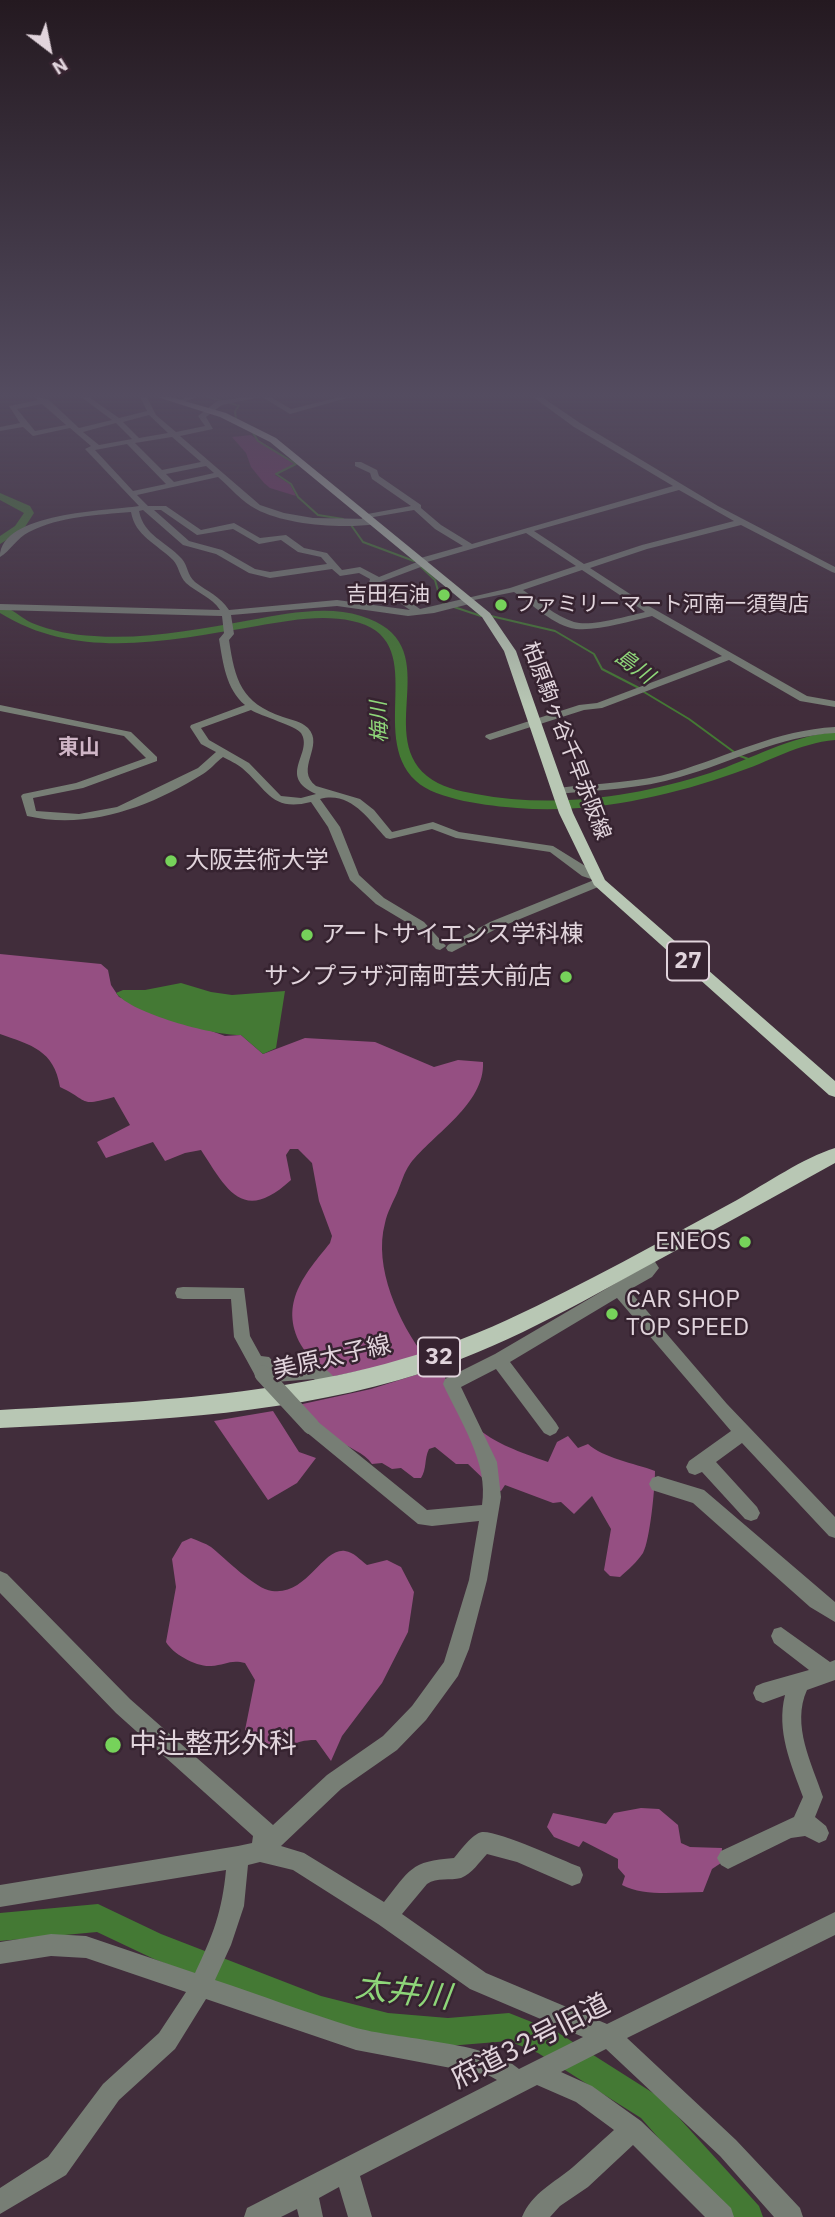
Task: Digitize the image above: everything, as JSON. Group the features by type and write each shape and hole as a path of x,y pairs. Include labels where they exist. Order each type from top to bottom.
{"main road":[{"name":"柏原駒ヶ谷千早赤阪線","path":"346,500 469,600 492,622 507,644 566,813 598,880 835,1091"},
{"name":"美原太子線","path":"0,1419 269,1399 399,1370 461,1350 550,1309 835,1155"}],"street":[{"path":"138,500 182,541 228,556 247,568 270,575 334,566"},
{"path":"250,500 256,506 277,514 354,523 416,508"},
{"path":"411,500 438,527 471,547"},
{"path":"0,554 10,542 49,520 146,507 163,508 200,533 234,526 256,540 283,537 301,550 324,555 340,573 360,570 375,579 394,576 422,562 471,547 634,500"},
{"path":"703,500 835,570"},
{"path":"256,506 250,511 278,520 286,533 283,537"},
{"path":"135,509 138,524 144,533 169,550 180,562 181,571 189,583 220,602 227,622 224,639 235,690 250,707 299,725 306,731 309,738 301,768 303,779 313,788 360,803 390,836 433,825 456,835 554,849 598,880"},
{"path":"2,602 16,607 227,622 337,603 396,612 418,612 516,589 580,567 741,522"},
{"path":"528,531 580,567 810,701 835,704"},
{"path":"169,550 228,556"},
{"path":"375,579 373,583 381,591 387,590 418,612"},
{"path":"516,589 556,618 576,626 616,622 655,612"},
{"path":"490,737 583,706 598,706 731,656"},
{"path":"250,707 202,722 195,727 205,742 245,765 278,799 287,801 328,794"},
{"path":"0,708 127,734 153,759 79,786 27,796 32,814 86,818 109,815 202,770 204,765 223,752"},
{"path":"558,792 678,775 778,738 815,730 835,730"},
{"path":"314,798 334,827 354,877 380,901 420,925 446,947 598,880"},
{"path":"249,1854 334,1782 390,1743 419,1713 451,1669 478,1580 492,1497 488,1462 451,1384 500,1362 651,1268 645,1258"},
{"path":"618,1288 743,1432 835,1530"},
{"path":"183,1293 238,1293 242,1337 263,1374 311,1426 424,1518 442,1518 471,1511 488,1514"},
{"path":"246,1346 252,1346 275,1376 310,1370 317,1372 332,1386"},
{"path":"500,1362 550,1428"},
{"path":"743,1432 700,1464 751,1513"},
{"path":"658,1483 698,1496 809,1594 835,1612"},
{"path":"0,1580 123,1706 265,1832 249,1854 220,1945 192,2004 167,2041 111,2092 57,2166 0,2202"},
{"path":"781,1636 832,1672"},
{"path":"763,1693 832,1672"},
{"path":"728,1858 790,1828 811,1827 813,1797 792,1736 793,1707 800,1683"},
{"path":"386,1916 419,1876 428,1870 459,1868 484,1842 518,1852 572,1875"},
{"path":"0,1896 249,1854 297,1860 386,1916 478,1981 600,2040 728,2148 790,2217"},
{"name":"府道32号旧道","path":"256,2217 835,1923"},
{"path":"0,1953 51,1945 86,1947 200,1983 356,2039 533,2075 584,2094 633,2129 722,2217"},
{"path":"534,2217 551,2197 579,2178 633,2129"},
{"path":"346,2170 360,2217"},
{"path":"305,2192 311,2217"}],"shaded area":[{"path":"0,954 101,964 108,970 111,985 119,997 225,1036 241,1035 263,1054 305,1038 375,1042 434,1067 458,1060 483,1062 476,1091 467,1105 408,1167 385,1223 383,1258 391,1294 406,1328 425,1357 330,1377 301,1345 292,1316 294,1302 304,1277 330,1243 332,1236 319,1201 312,1163 298,1149 290,1149 286,1155 291,1180 274,1193 260,1199 248,1200 228,1189 201,1150 165,1161 153,1142 106,1158 97,1142 130,1125 114,1097 95,1102 81,1099 60,1087 47,1057 31,1046 0,1034"},
{"path":"181,983 232,995 285,991 276,1048 263,1054 241,1035 213,1032 156,1016 125,1001 116,993"},
{"path":"441,1367 450,1389 469,1420 494,1440 548,1462 557,1442 568,1436 578,1448 588,1444 610,1457 655,1471 646,1546 638,1560 620,1577 610,1576 604,1570 611,1529 592,1496 574,1514 561,1502 553,1503 505,1485 501,1491 493,1488 468,1464 456,1464 435,1447 429,1449 421,1478 414,1478 401,1468 392,1469 382,1463 372,1464 331,1435 298,1405 371,1389"},
{"path":"273,1411 299,1452 316,1458 297,1483 268,1500 214,1421"},
{"path":"191,1538 211,1547 257,1585 272,1591 284,1591 295,1586 337,1552 351,1553 367,1565 387,1560 401,1567 414,1592 408,1632 382,1683 342,1736 331,1761 316,1740 277,1747 245,1730 255,1680 245,1663 205,1666 192,1662 169,1647 166,1642 176,1587 172,1559 182,1542"},
{"path":"641,1808 659,1809 678,1825 681,1843 690,1847 722,1848 721,1863 712,1869 703,1892 672,1893 631,1889 622,1885 625,1876 618,1868 618,1859 583,1841 579,1847 554,1837 547,1827 553,1813 606,1824 614,1813"}],"waterway":[{"name":"梅川","path":"0,541 19,528 29,513 26,508 10,500"},
{"name":"島川","path":"302,500 318,515 343,519"},
{"name":"島川","path":"351,525 363,542 414,561"},
{"name":"島川","path":"419,565 435,580 441,601 445,604"},
{"name":"島川","path":"454,607 481,616"},
{"name":"梅川","path":"0,608 28,625 59,635 93,640 165,637 323,615 357,618 382,628 396,644 401,664 401,737 406,759 420,778 452,793 493,801 540,805 597,802 627,797 712,777 796,743 835,736"},
{"name":"島川","path":"491,616 555,631 594,654 602,669 639,688"},
{"name":"島川","path":"644,692 689,719 734,752"},
{"name":"島川","path":"740,756 754,761"},
{"name":"太井川","path":"0,1927 98,1918 154,1945 321,2010 388,2027 448,2032 509,2027 547,2042 651,2108 748,2217"}],"place":[{"name":"吉田石油","path":"444,595"},
{"name":"ファミリーマート河南一須賀店","path":"501,605"},
{"name":"大阪芸術大学","path":"171,861"},
{"name":"アートサイエンス学科棟","path":"307,935"},
{"name":"サンプラザ河南町芸大前店","path":"566,977"},
{"name":"ENEOS","path":"745,1242"},
{"name":"CAR SHOP TOP SPEED","path":"612,1314"},
{"name":"中辻整形外科","path":"113,1745"}],"district":[{"name":"東山","path":"79,748"}]}
